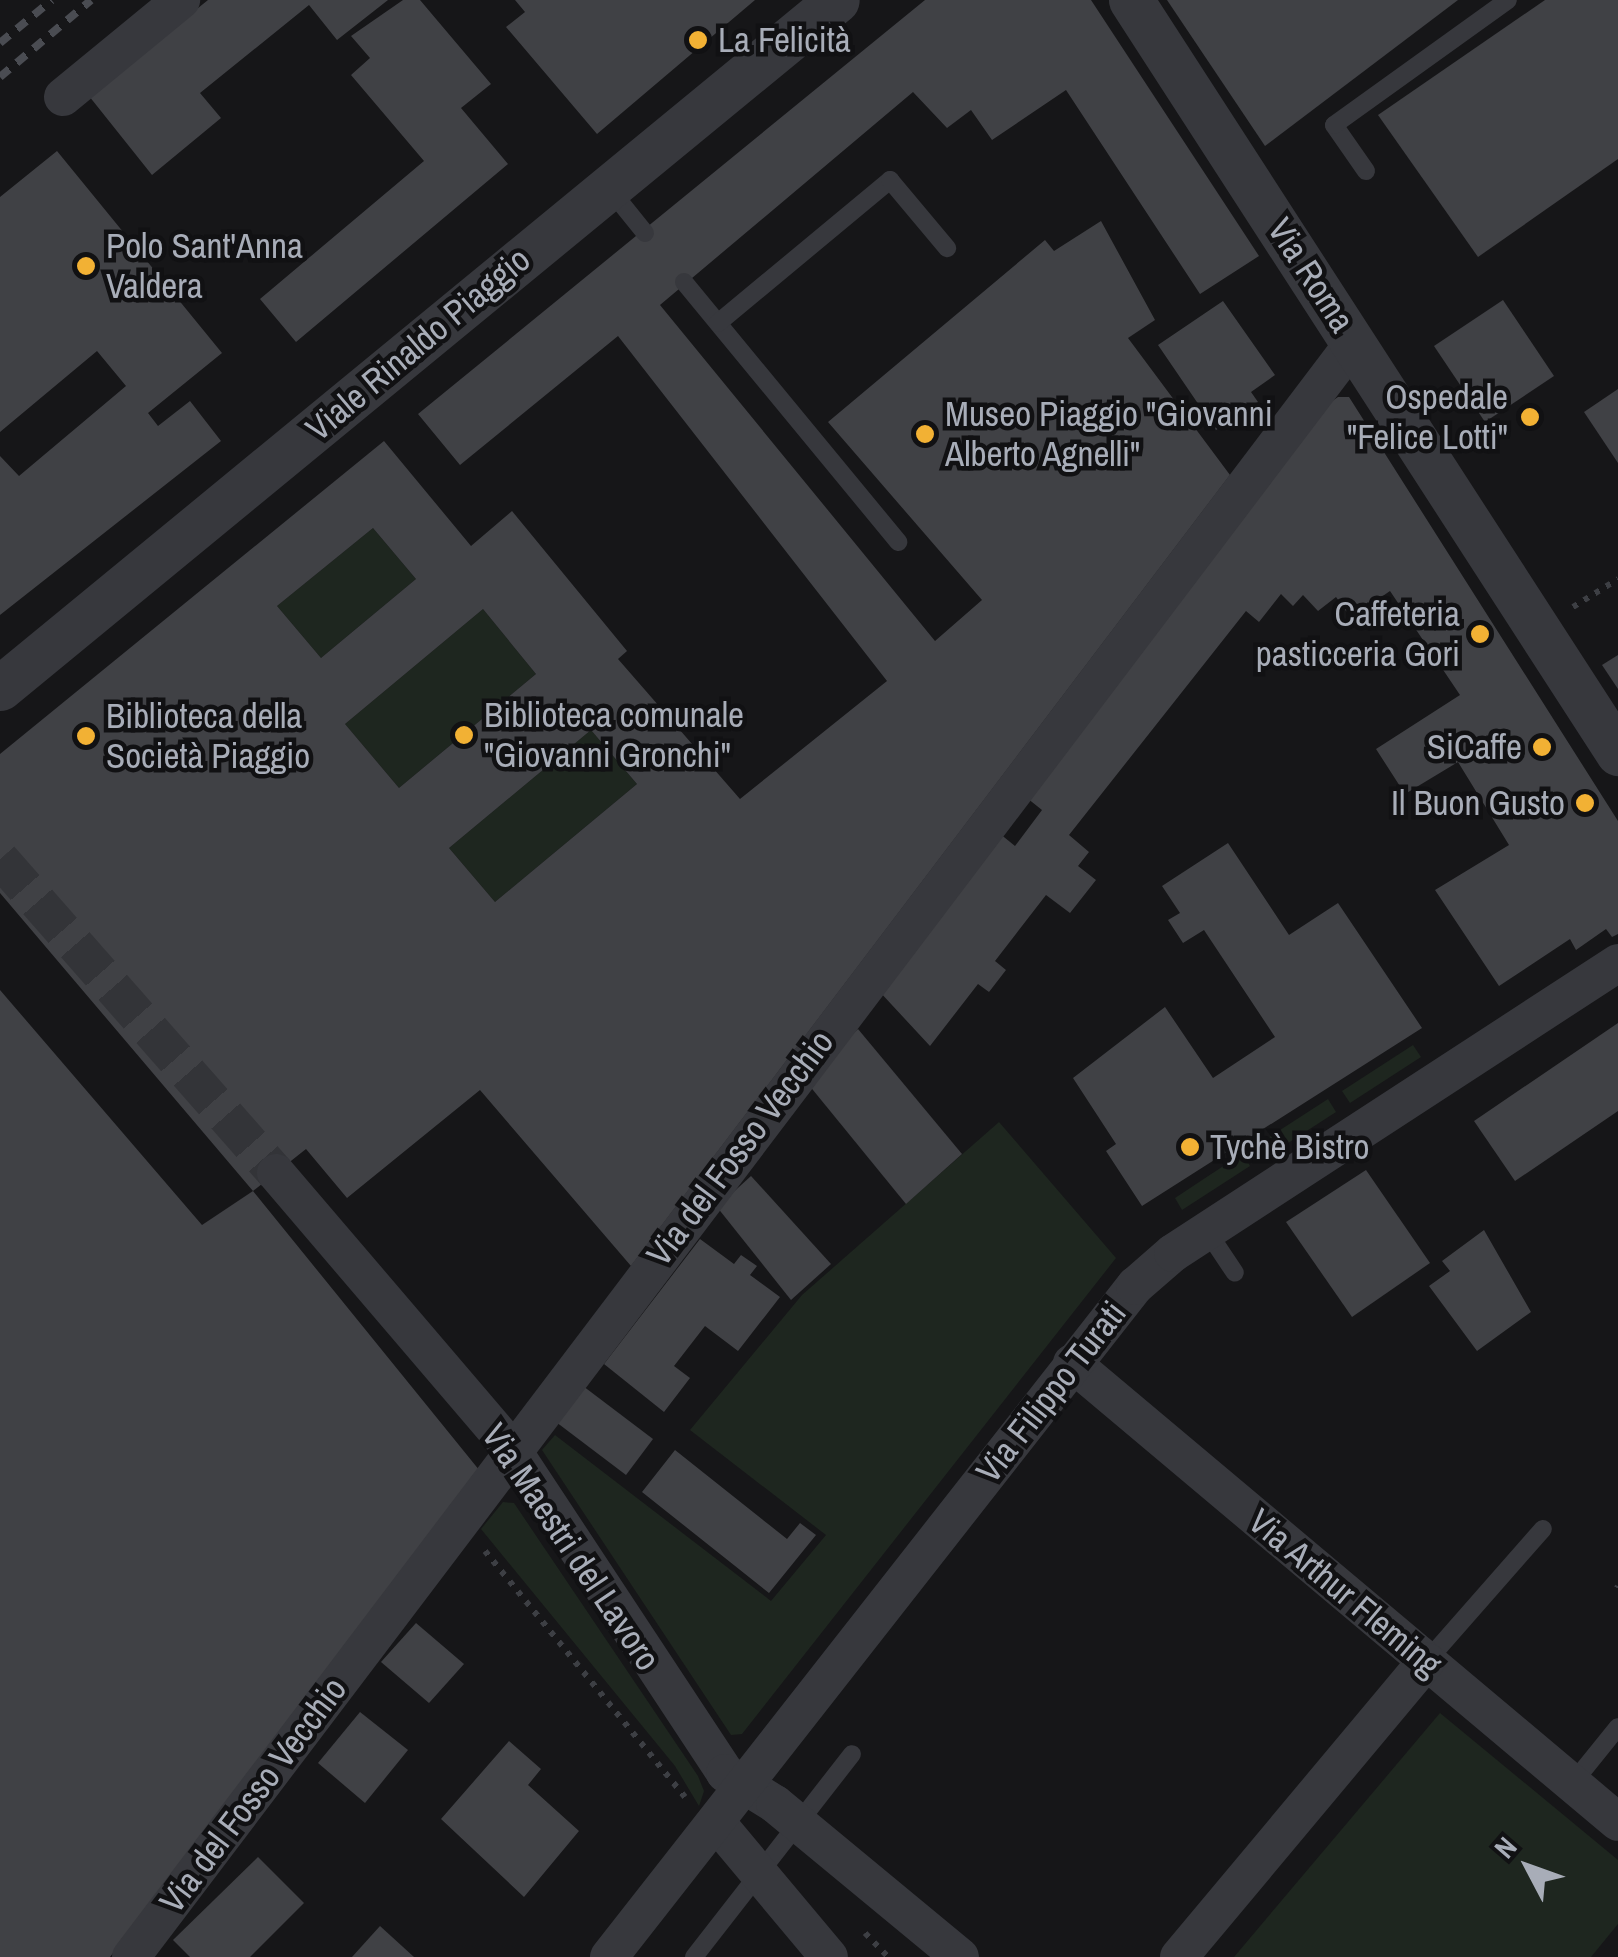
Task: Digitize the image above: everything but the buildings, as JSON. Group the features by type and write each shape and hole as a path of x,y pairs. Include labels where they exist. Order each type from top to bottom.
{"street":[{"path":"63,97 181,0"},
{"name":"Viale Rinaldo Piaggio","path":"0,688 837,0"},
{"name":"Via Roma","path":"1131,0 1618,753"},
{"name":"Via del Fosso Vecchio","path":"130,1957 511,1448 1354,342"},
{"name":"Via Filippo Turati","path":"609,1957 701,1813 746,1784 1072,1363 1144,1277 1207,1231 1618,963"},
{"name":"Via Maestri del Lavoro","path":"276,1172 511,1448 726,1773 800,1825 960,1957"},
{"name":"Via Arthur Fleming","path":"1072,1363 1618,1822"},
{"path":"1179,1957 1426,1662"},
{"path":"701,1813 829,1957"}],"lane":[{"path":"1366,171 1334,126 1508,0"},
{"path":"718,322 890,180 947,248"},
{"path":"608,187 645,233"},
{"path":"684,282 898,542"},
{"path":"1207,1231 1235,1273"},
{"path":"1426,1662 1543,1529"},
{"path":"1572,1784 1618,1727"},
{"path":"694,1957 852,1754"}],"path":[{"path":"1563,614 1618,580"},
{"path":"459,1519 701,1813"}],"shaded area":[{"path":"373,528 416,579 321,658 277,606"},
{"path":"483,609 536,674 399,788 345,724"},
{"path":"591,730 637,784 495,902 449,848"},
{"path":"1413,1045 1421,1057 1350,1103 1342,1091"},
{"path":"1328,1099 1336,1112 1265,1158 1257,1145"},
{"path":"999,1122 1116,1258 742,1734 731,1735 542,1450 555,1435 771,1601 826,1535 690,1430 802,1295"},
{"path":"1243,1153 1250,1166 1182,1210 1175,1198"},
{"path":"503,1502 514,1503 698,1776 704,1791 699,1806 675,1766 481,1529"},
{"path":"1440,1713 1618,1860 1618,1924 1591,1957 1234,1957"}],"tunnel":[{"path":"0,859 276,1173"}],"railway":[{"path":"0,43 52,0"},
{"path":"0,77 91,0"}],"place":[{"name":"La Felicità","path":"698,40"},
{"name":"Polo Sant'Anna Valdera","path":"86,266"},
{"name":"Ospedale \"Felice Lotti\"","path":"1530,417"},
{"name":"Museo Piaggio \"Giovanni Alberto Agnelli\"","path":"925,434"},
{"name":"Caffeteria pasticceria Gori","path":"1480,634"},
{"name":"Biblioteca comunale \"Giovanni Gronchi\"","path":"464,735"},
{"name":"Biblioteca della Società Piaggio","path":"86,736"},
{"name":"SiCaffe","path":"1542,747"},
{"name":"Il Buon Gusto","path":"1585,803"},
{"name":"Tychè Bistro","path":"1190,1147"}]}
